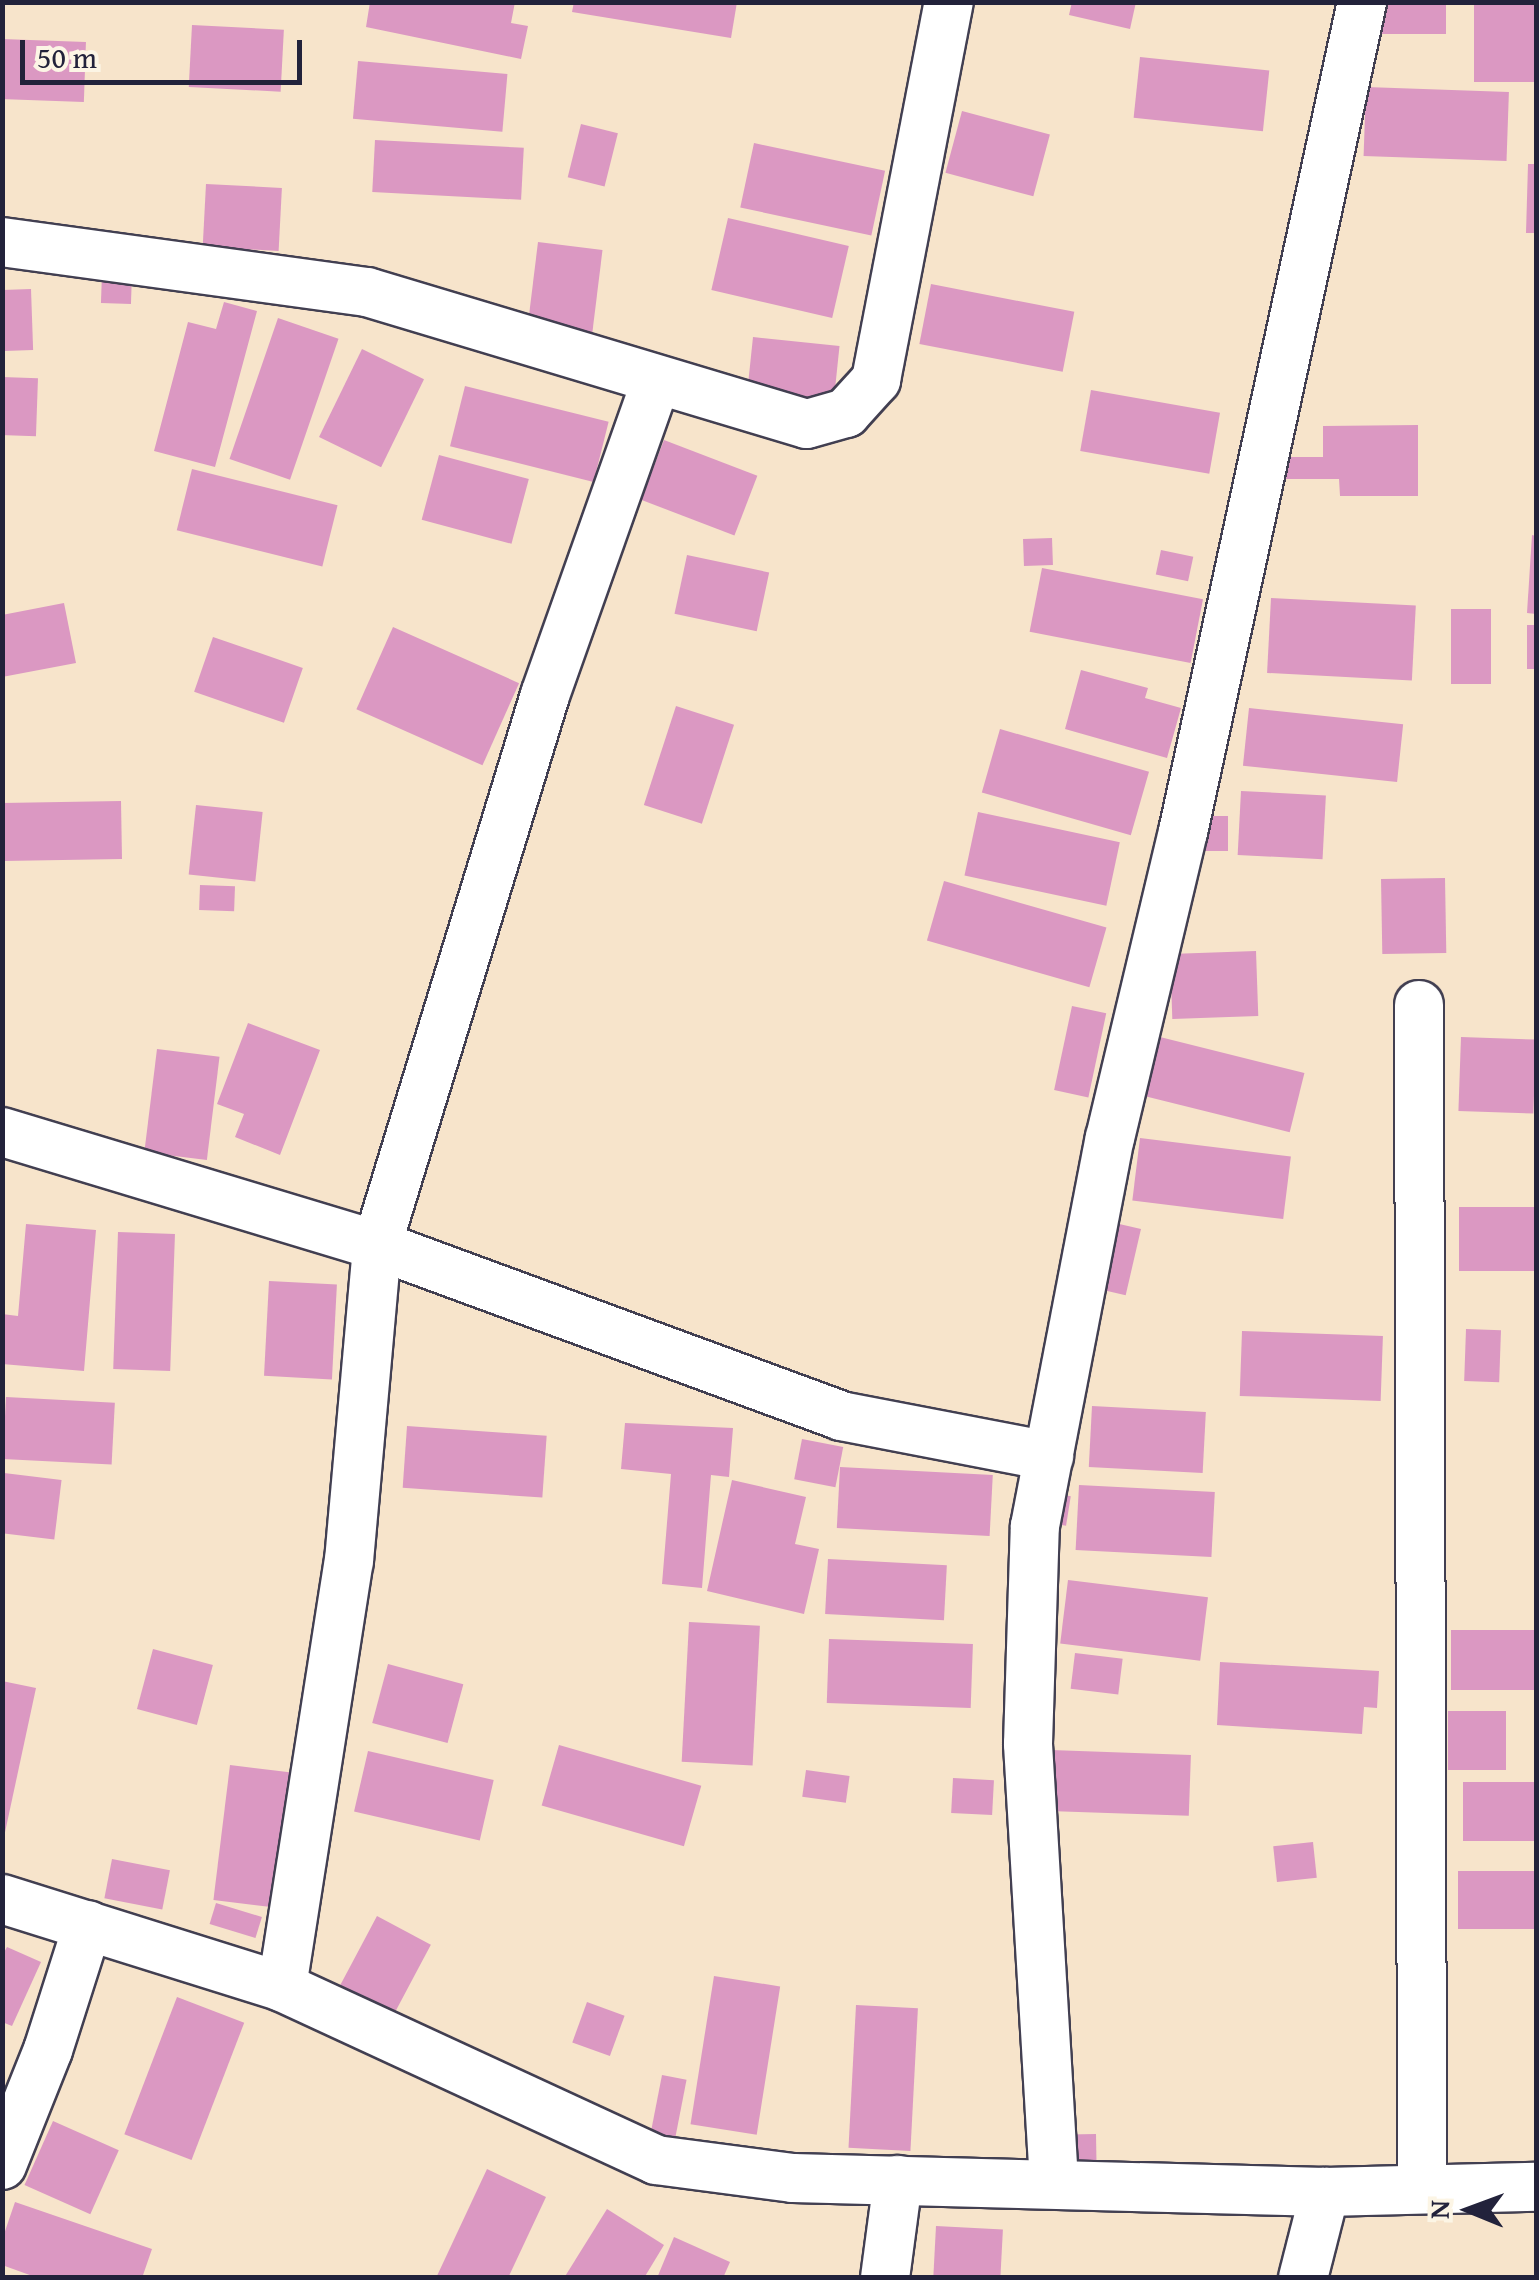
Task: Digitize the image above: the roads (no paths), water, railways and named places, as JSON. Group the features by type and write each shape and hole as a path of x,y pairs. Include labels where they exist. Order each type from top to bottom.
{"street":[{"path":"2,242 366,292 807,424 846,413 876,380 949,2"},
{"path":"1054,2182 1028,1744 1035,1526 1110,1138 1183,832 1362,2"},
{"path":"282,1987 350,1561 377,1245 545,695 656,381"},
{"path":"1419,1005 1422,2188"},
{"path":"2,1132 377,1245 841,1416 1049,1456"},
{"path":"2,1899 282,1987 656,2160 793,2178 1325,2192 1536,2187"},
{"path":"2,2165 48,2050 88,1925"},
{"path":"885,2278 898,2180"},
{"path":"1303,2278 1325,2192"}]}
